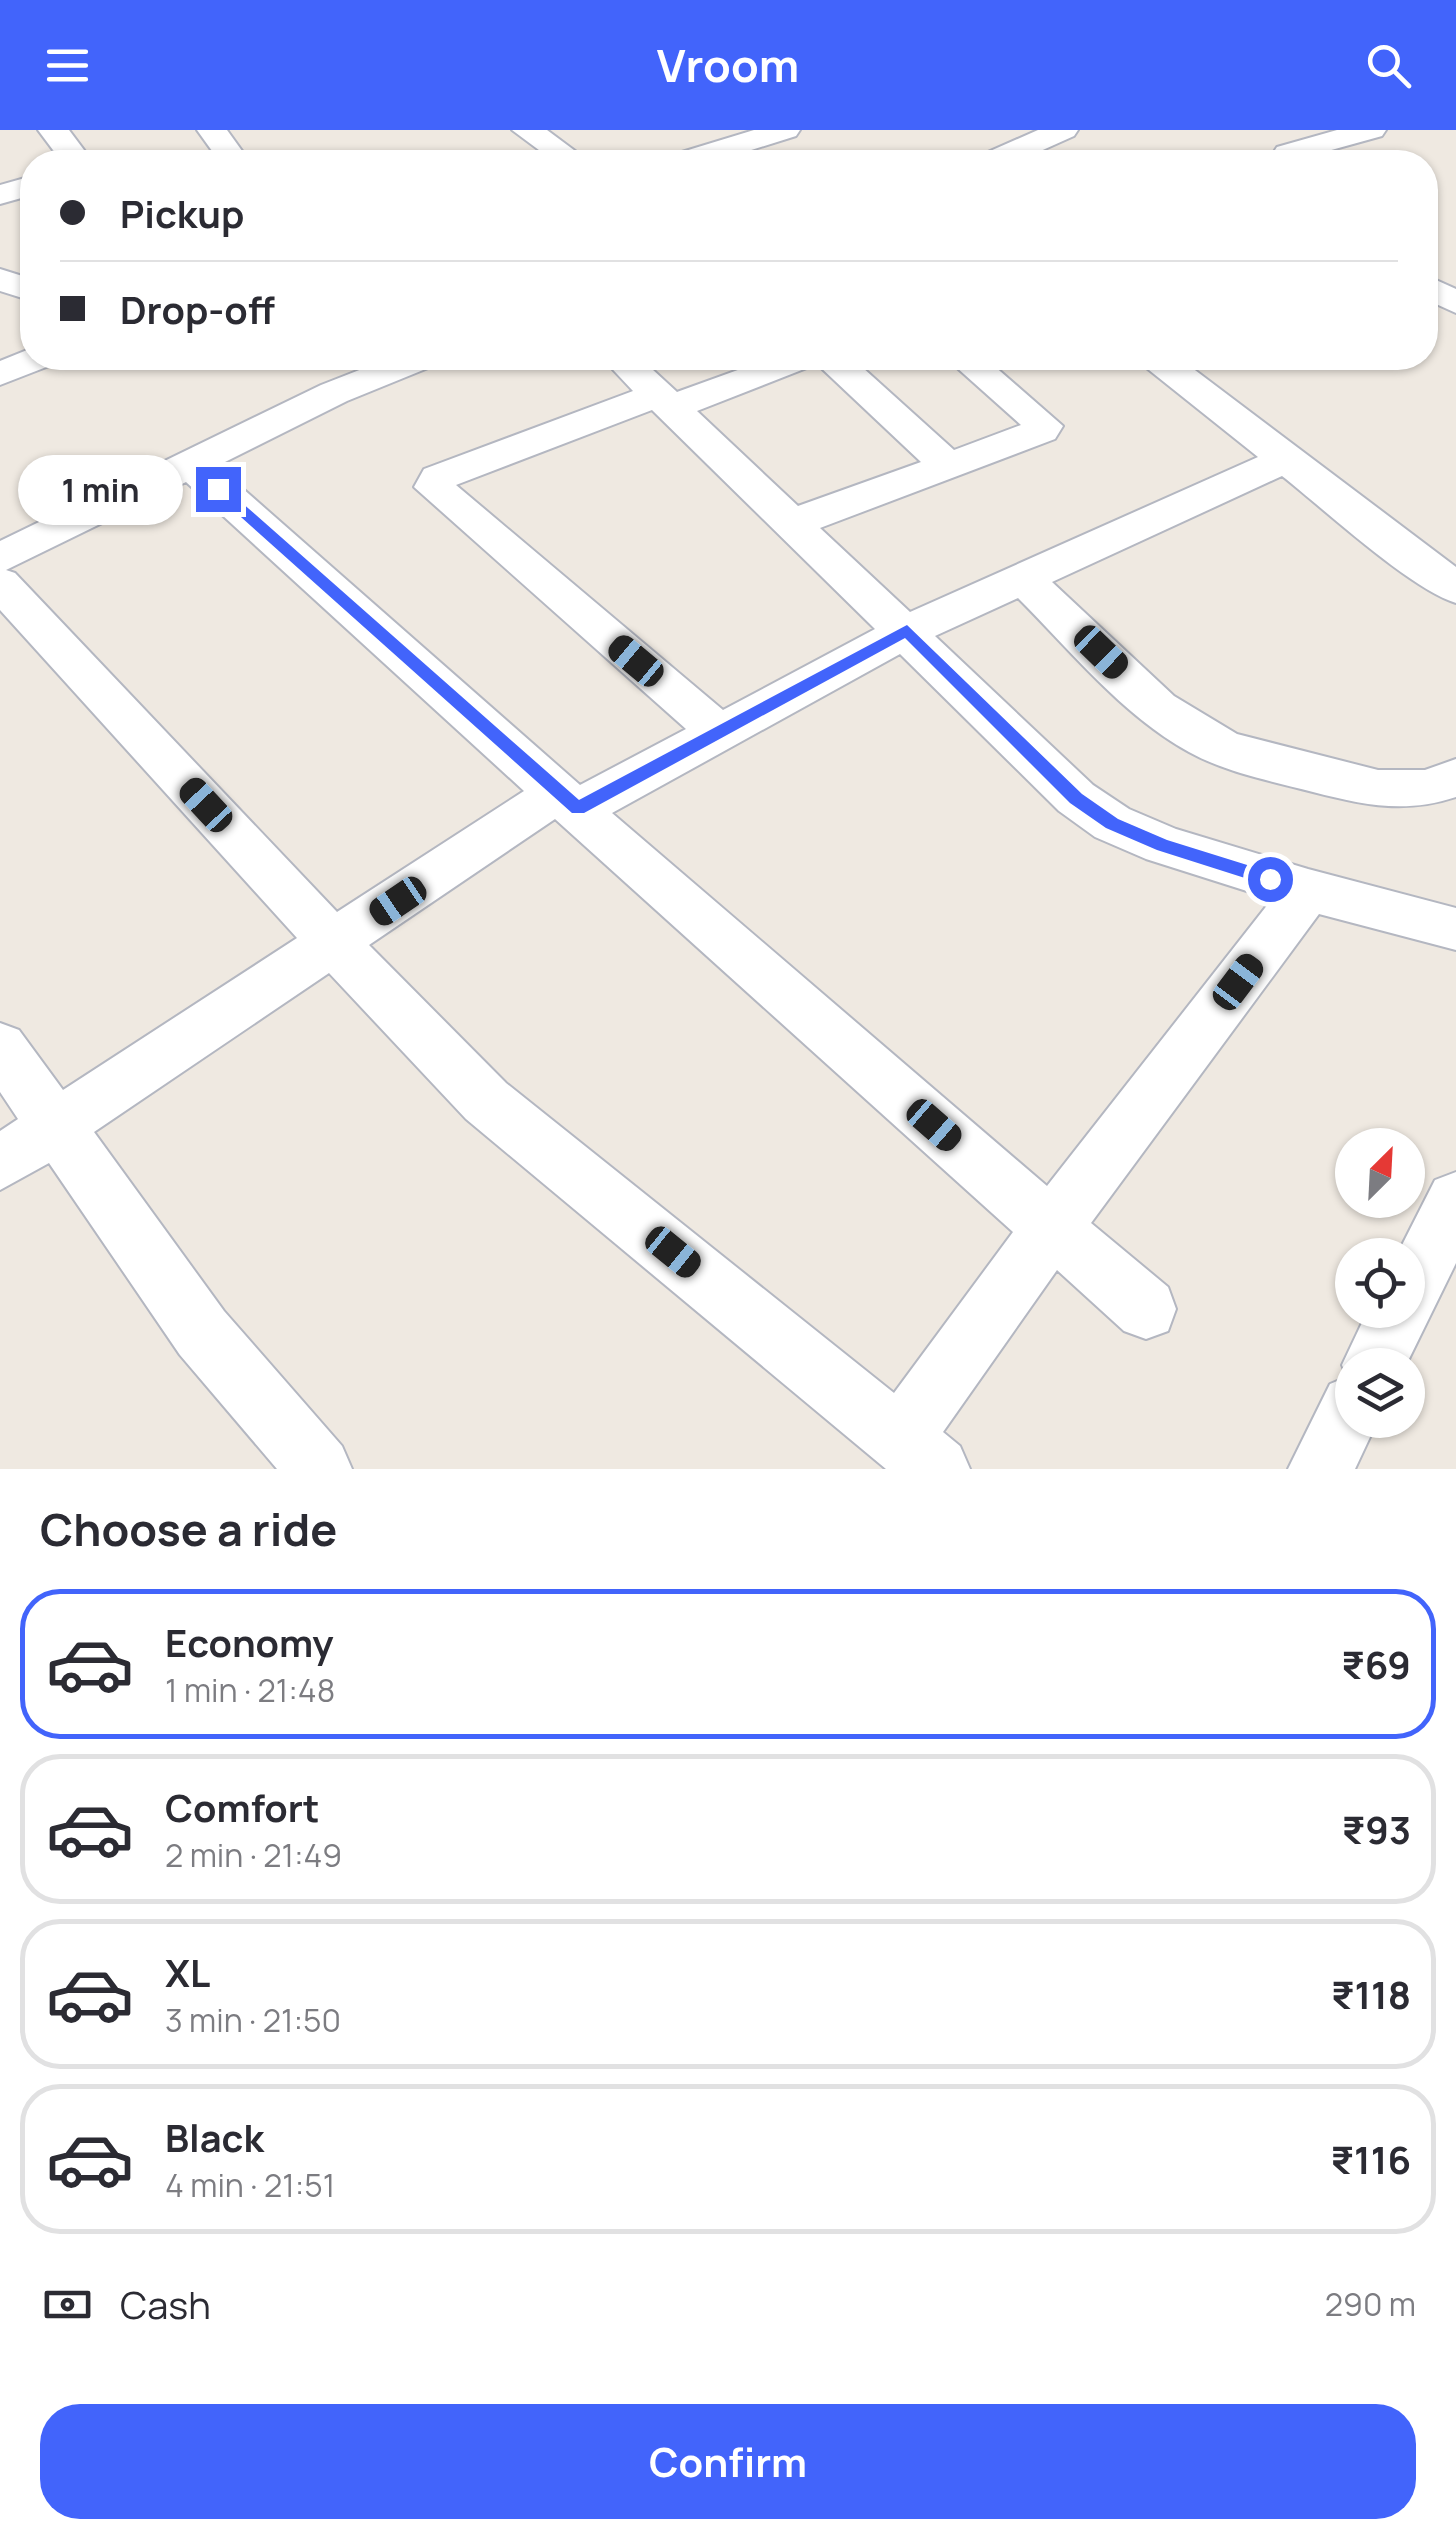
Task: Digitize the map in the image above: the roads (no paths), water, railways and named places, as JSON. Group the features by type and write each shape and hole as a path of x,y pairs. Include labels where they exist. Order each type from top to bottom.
{"street":[{"path":"53,130 69,150"},
{"path":"527,130 557,150"},
{"path":"721,150 785,130"},
{"path":"1019,150 1064,130"},
{"path":"1289,150 1371,130"},
{"path":"0,558 334,393 391,370"},
{"path":"633,370 1076,798 1112,824 1163,845 1308,890 1456,929"},
{"path":"719,732 434,487 438,478 451,472 765,370"},
{"path":"844,370 948,466"},
{"path":"794,523 1042,431 1044,426 978,370"},
{"path":"1172,370 1456,588"},
{"path":"0,1164 334,944 568,800 719,732 907,631 1286,459"},
{"path":"190,464 767,981 1146,1308"},
{"path":"1024,578 1153,702 1207,740 1254,758 1359,786 1433,789 1456,778"},
{"path":"0,583 486,1102 918,1454 1052,1228 1308,890"},
{"path":"0,1048 202,1333 319,1469"},
{"path":"1425,1263 1456,1200"},
{"path":"1321,1469 1336,1438"}]}
